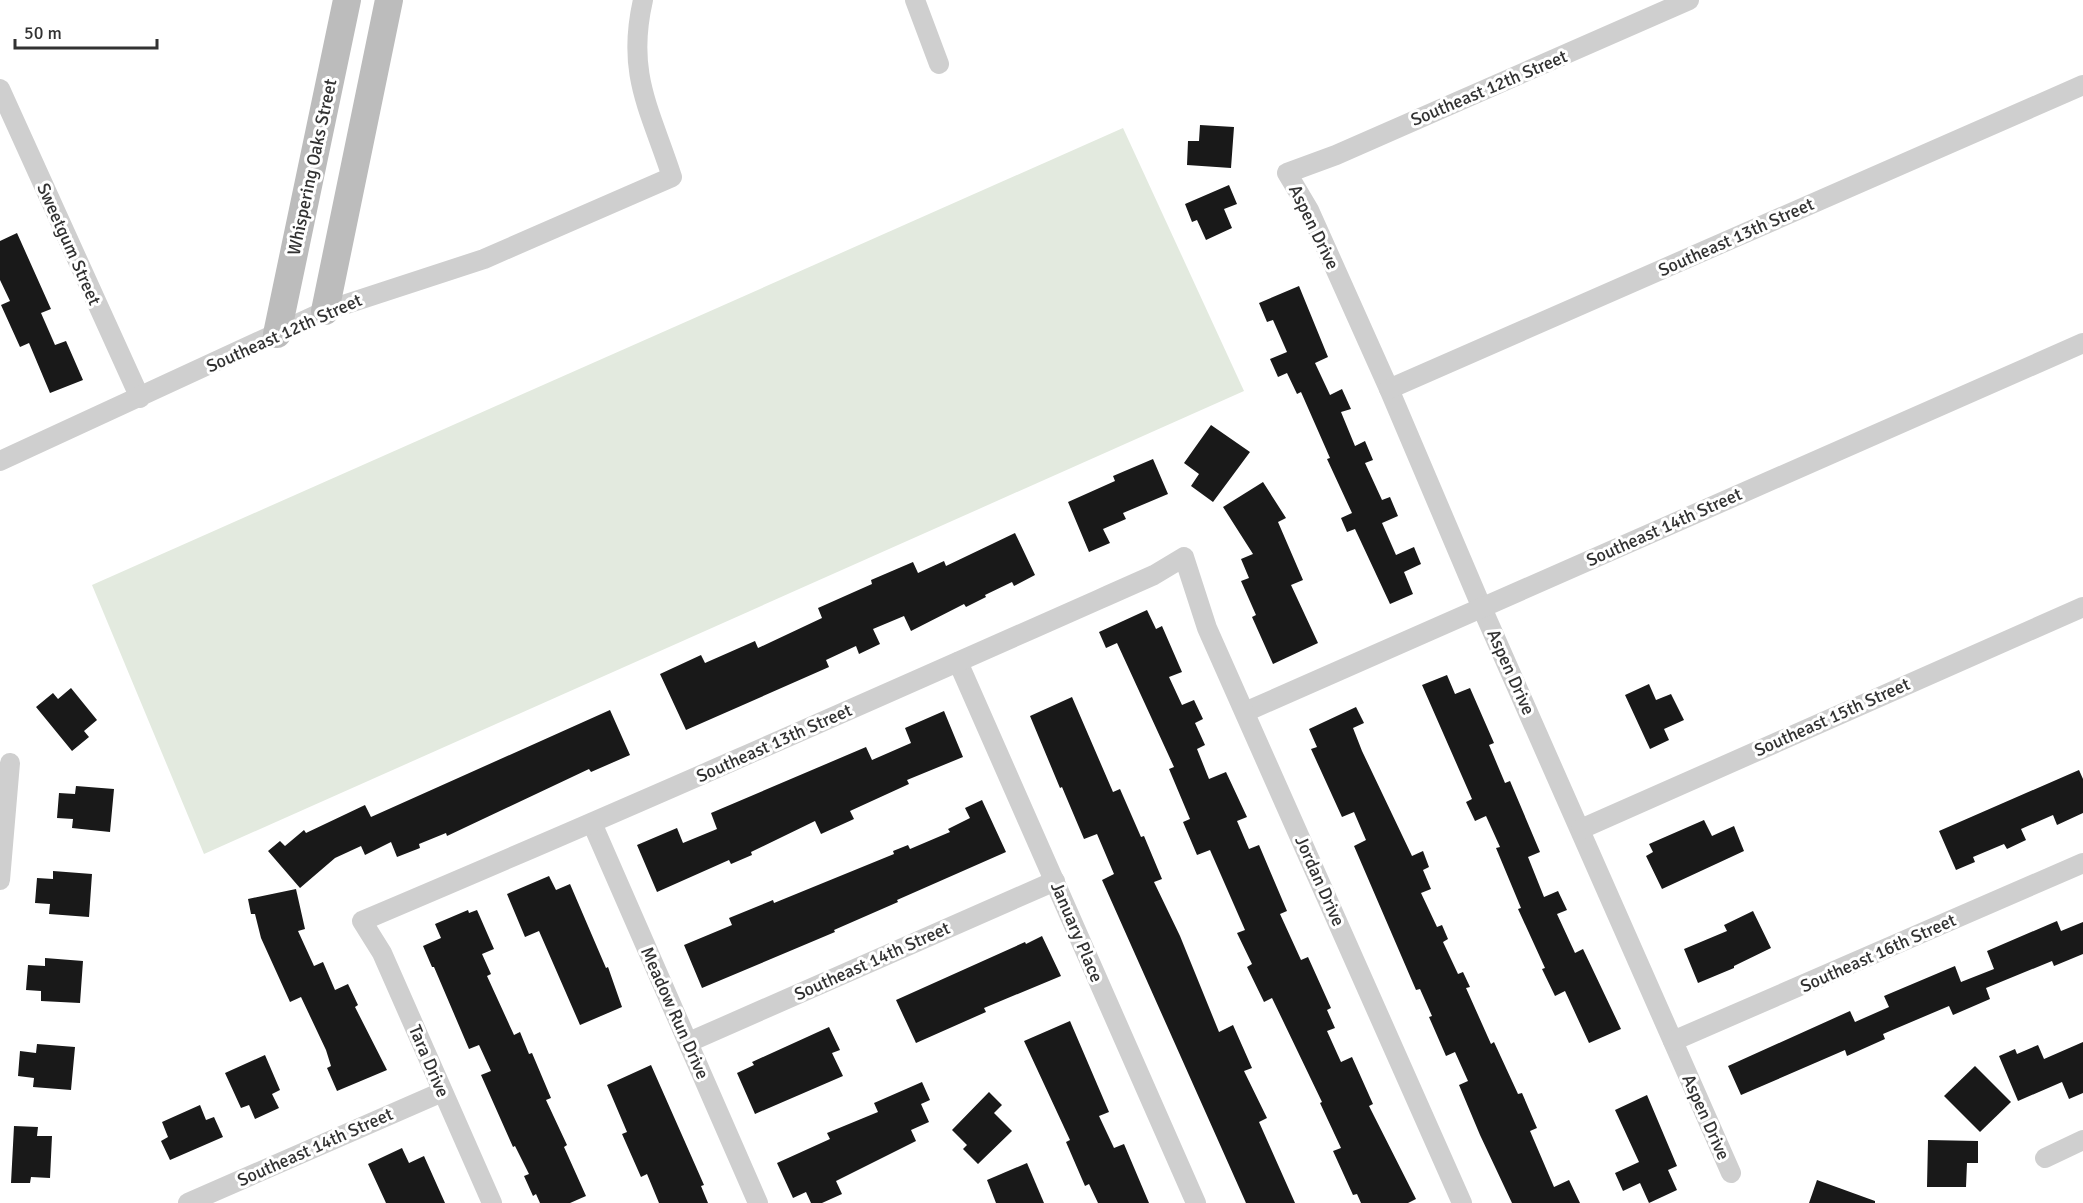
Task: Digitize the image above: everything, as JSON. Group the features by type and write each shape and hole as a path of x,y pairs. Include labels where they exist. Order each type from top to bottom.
{"street":[{"name":"Whispering Oaks Street","path":"277,334 347,0"},
{"path":"326,312 389,0"},
{"name":"Southeast 12th Street","path":"0,461 326,312 484,259 672,177 636,67 643,0"},
{"path":"915,0 939,64"},
{"name":"Southeast 12th Street","path":"1287,173 1336,154 1689,0"},
{"name":"Southeast 13th Street","path":"1389,389 2083,85"},
{"name":"Sweetgum Street","path":"0,89 140,398"},
{"name":"Aspen Drive","path":"1287,173 1309,210 1389,389 1482,608 1731,1173"},
{"name":"Southeast 14th Street","path":"1245,712 2083,343"},
{"name":"Southeast 13th Street","path":"362,921 958,662 1154,575 1184,557"},
{"name":"Jordan Drive","path":"1184,557 1207,628 1462,1203"},
{"name":"Southeast 15th Street","path":"1581,829 2083,607"},
{"name":"January Place","path":"958,662 1196,1203"},
{"path":"0,880 10,763"},
{"name":"Meadow Run Drive","path":"592,823 758,1203"},
{"name":"Southeast 16th Street","path":"1673,1041 2083,863"},
{"name":"Southeast 14th Street","path":"689,1042 1055,881"},
{"name":"Tara Drive","path":"362,921 382,953 492,1203"},
{"name":"Southeast 14th Street","path":"200,1201 442,1092"},
{"path":"2044,1158 2083,1140"}],"shaded area":[{"path":"1123,128 1244,391 204,854 92,585"}],"building":[{"path":"1200,125 1234,127 1231,168 1187,165 1188,141 1199,141"},
{"path":"1229,185 1237,204 1224,209 1232,228 1206,240 1197,220 1192,222 1185,204"},
{"path":"17,233 51,309 41,313 55,345 66,341 83,380 50,393 29,343 20,347 1,305 10,301 0,280 0,241"},
{"path":"1299,286 1328,357 1315,363 1330,395 1342,389 1351,409 1341,412 1355,446 1365,441 1373,460 1365,463 1382,500 1390,497 1398,516 1382,523 1396,555 1414,547 1421,564 1404,572 1413,594 1390,604 1355,529 1347,532 1341,518 1352,513 1327,459 1330,458 1301,392 1297,394 1287,373 1278,377 1270,359 1287,352 1273,320 1267,322 1259,303"},
{"path":"1211,425 1250,452 1213,502 1191,486 1199,474 1184,463"},
{"path":"1153,459 1168,494 1123,513 1126,519 1103,529 1110,543 1089,552 1068,502 1115,481 1113,476"},
{"path":"1263,482 1286,518 1278,522 1303,580 1291,585 1318,643 1273,664 1252,617 1256,615 1241,581 1249,578 1241,559 1253,554 1223,507"},
{"path":"1015,533 1035,575 1014,586 1012,582 966,607 964,604 911,631 904,616 873,629 880,644 859,654 856,646 826,660 829,667 686,730 660,674 701,655 705,663 755,641 758,648 822,618 818,608 872,584 871,580 913,562 918,573 944,561 946,566"},
{"path":"1147,610 1156,629 1162,626 1182,672 1169,677 1182,705 1194,700 1203,719 1195,723 1205,745 1197,749 1209,779 1226,772 1247,817 1237,821 1249,849 1259,845 1287,911 1280,914 1301,960 1308,957 1331,1008 1327,1010 1335,1028 1327,1031 1341,1062 1352,1057 1373,1104 1369,1106 1416,1199 1408,1203 1361,1203 1357,1194 1353,1195 1333,1151 1341,1148 1320,1103 1322,1102 1272,998 1264,1002 1247,967 1252,964 1237,933 1245,930 1210,850 1197,855 1183,822 1190,819 1169,769 1174,767 1117,643 1106,648 1099,632"},
{"path":"1447,675 1455,694 1470,688 1494,743 1489,745 1505,783 1510,781 1540,852 1528,857 1544,897 1558,891 1567,910 1557,914 1575,953 1583,949 1621,1029 1589,1043 1565,991 1555,996 1518,909 1521,908 1496,848 1500,847 1486,816 1475,821 1466,802 1472,799 1422,685"},
{"path":"1649,684 1656,700 1671,694 1684,720 1664,729 1669,740 1650,749 1625,695"},
{"path":"71,688 97,720 84,731 89,737 72,751 36,707 53,693 58,699"},
{"path":"1072,697 1113,792 1120,789 1141,837 1144,836 1162,879 1154,882 1180,936 1219,1032 1233,1025 1252,1068 1244,1071 1267,1118 1259,1122 1295,1203 1246,1203 1102,880 1114,874 1097,834 1084,839 1062,787 1060,788 1030,716"},
{"path":"1356,707 1364,723 1353,728 1362,751 1412,856 1423,851 1429,867 1423,870 1431,889 1421,893 1437,927 1442,925 1448,939 1443,942 1458,974 1463,972 1470,987 1466,988 1491,1044 1494,1042 1518,1094 1522,1093 1537,1128 1530,1131 1554,1187 1569,1180 1580,1203 1512,1203 1480,1135 1459,1085 1468,1081 1455,1052 1446,1056 1429,1017 1432,1016 1420,989 1416,990 1354,846 1366,840 1354,812 1342,817 1311,749 1317,747 1309,729"},
{"path":"610,710 630,755 591,772 589,769 447,836 446,833 419,844 420,848 397,857 391,842 365,855 361,846 335,858 300,888 268,851 280,841 285,846 304,830 306,833 365,805 371,817"},
{"path":"944,711 963,757 907,780 909,784 850,811 854,819 821,834 815,821 751,852 752,855 731,864 729,860 657,892 637,845 677,828 683,843 717,829 711,813 866,747 872,760 911,743 905,728"},
{"path":"2079,770 2083,779 2083,813 2057,825 2053,815 2021,829 2026,840 2007,849 2004,844 1973,857 1975,862 1956,870 1939,831"},
{"path":"76,786 114,789 110,832 72,828 73,819 57,818 59,793 75,794"},
{"path":"982,800 1006,852 897,900 898,902 834,930 835,932 702,988 684,945 732,925 729,918 773,900 774,903 894,854 893,851 908,845 910,849 950,832 948,829 970,818 965,808"},
{"path":"1704,820 1712,836 1734,826 1744,851 1662,889 1646,856 1653,852 1649,844"},
{"path":"53,871 92,874 89,917 49,914 50,904 35,903 37,878 53,879"},
{"path":"549,876 556,890 570,884 606,968 608,967 622,1007 580,1025 539,931 525,937 507,894"},
{"path":"296,889 305,929 298,931 314,966 323,962 335,990 348,984 358,1005 355,1007 387,1070 337,1091 327,1068 331,1066 326,1050 301,997 290,1002 261,938 255,914 251,914 248,899"},
{"path":"468,910 469,913 477,910 494,949 482,954 491,974 487,976 514,1035 520,1032 529,1054 532,1053 551,1098 546,1100 567,1145 564,1147 586,1196 570,1203 540,1203 536,1194 533,1196 524,1176 529,1174 515,1146 513,1147 481,1075 491,1071 479,1045 469,1049 423,946 441,938 435,924"},
{"path":"1753,911 1771,948 1734,968 1698,983 1684,949 1727,931 1724,925"},
{"path":"2057,921 2061,931 2083,922 2083,954 2054,966 2052,961 1986,988 1990,999 1953,1015 1949,1006 1883,1034 1885,1039 1847,1056 1845,1050 1741,1095 1728,1066 1850,1011 1855,1022 1889,1007 1884,996 1955,966 1961,982 1994,969 1987,951"},
{"path":"1042,936 1061,976 984,1008 986,1012 916,1043 896,1000"},
{"path":"45,958 83,961 80,1003 41,1001 41,991 26,990 28,965 45,966"},
{"path":"1070,1021 1109,1112 1099,1116 1114,1148 1124,1144 1149,1203 1098,1203 1089,1184 1085,1186 1066,1142 1070,1140 1024,1041"},
{"path":"829,1027 840,1050 832,1053 843,1076 755,1114 737,1073 754,1065 752,1062"},
{"path":"2083,1042 2083,1093 2069,1099 2062,1082 2018,1101 1999,1056 2015,1049 2017,1054 2038,1045 2044,1059"},
{"path":"37,1044 75,1047 71,1090 33,1087 34,1078 18,1076 20,1051 36,1053"},
{"path":"265,1055 280,1090 272,1094 279,1108 255,1119 249,1105 241,1108 225,1073"},
{"path":"651,1065 704,1185 701,1186 708,1203 659,1203 647,1174 641,1177 622,1134 627,1132 607,1085"},
{"path":"1975,1066 2011,1102 1980,1132 1944,1096"},
{"path":"922,1082 930,1100 921,1104 929,1122 911,1130 916,1141 836,1181 842,1194 822,1203 811,1203 806,1192 793,1198 777,1163 830,1139 827,1133 878,1112 874,1103"},
{"path":"989,1092 1002,1105 994,1113 1012,1131 978,1164 963,1149 967,1145 952,1130"},
{"path":"1647,1095 1677,1166 1668,1170 1677,1190 1649,1203 1640,1183 1623,1191 1615,1173 1639,1162 1615,1110"},
{"path":"200,1105 206,1120 214,1117 223,1137 170,1160 161,1141 168,1137 162,1122"},
{"path":"14,1126 38,1127 37,1136 52,1136 50,1178 31,1177 30,1183 11,1183"},
{"path":"1928,1140 1978,1141 1978,1163 1967,1163 1966,1187 1927,1187"},
{"path":"402,1148 409,1163 424,1156 445,1203 386,1203 368,1164"},
{"path":"1027,1163 1044,1203 996,1203 987,1180"},
{"path":"1817,1180 1875,1201 1875,1203 1809,1203"}]}
